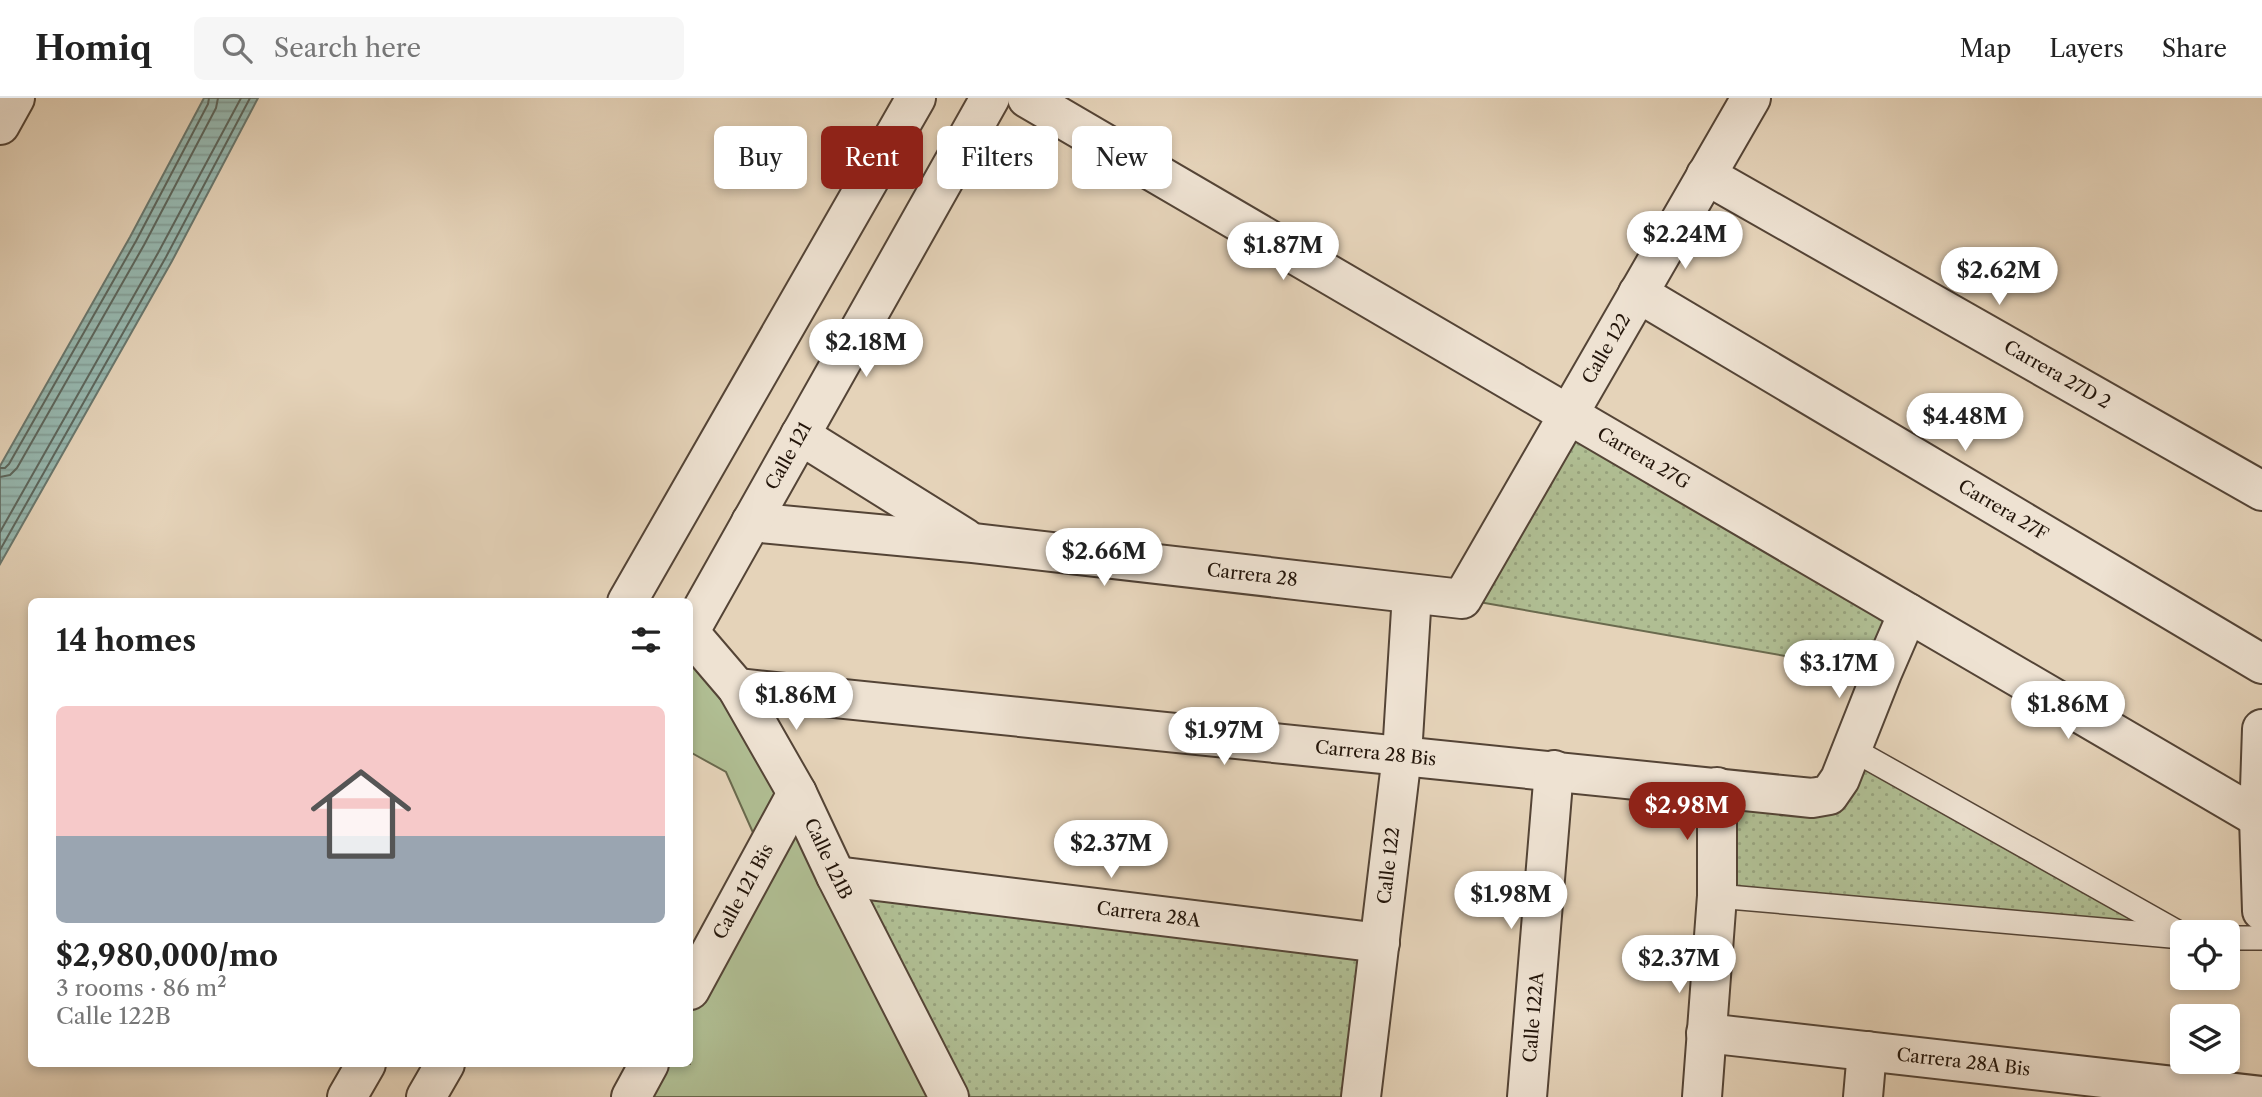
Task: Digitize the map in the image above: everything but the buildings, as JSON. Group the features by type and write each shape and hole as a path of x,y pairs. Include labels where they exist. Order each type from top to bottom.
{"street":[{"path":"0,125 15,98"},
{"path":"629,598 916,98"},
{"name":"Calle 121","path":"693,627 990,98"},
{"name":"Carrera 27G","path":"1027,98 2259,818"},
{"name":"Calle 122","path":"1462,599 1751,98"},
{"name":"Carrera 27D 2","path":"1706,175 2262,491"},
{"name":"Carrera 27F","path":"1638,293 2262,664"},
{"path":"800,435 973,543"},
{"name":"Carrera 28","path":"751,522 973,543 1462,599"},
{"name":"Calle 122","path":"1361,1097 1402,755 1412,594"},
{"path":"1846,764 1908,613"},
{"name":"Calle 121B","path":"693,636 737,688 797,793 836,876 949,1097"},
{"name":"Carrera 28 Bis","path":"737,688 1812,798 1829,795 1846,764"},
{"path":"2262,729 2259,818 2262,911"},
{"name":"Calle 122A","path":"1527,1097 1554,770"},
{"path":"1702,1097 1717,897 1717,787"},
{"name":"Calle 121 Bis","path":"693,984 797,793"},
{"name":"Carrera 28A","path":"836,876 1380,943"},
{"name":"Carrera 28A Bis","path":"1706,1032 1867,1051 2061,1085 2262,1096"},
{"path":"1863,1097 1867,1051"},
{"path":"347,1097 364,1067"},
{"path":"426,1097 443,1067"},
{"path":"631,1097 647,1067"}],"lane":[{"path":"1846,764 2170,930"},
{"path":"1717,897 2170,935"},
{"path":"2240,938 2262,938"}],"green space":[{"path":"1568,414 1908,613 1882,673 1462,599"},
{"path":"693,638 947,1097 631,1097 647,1067 693,1067 693,984 763,855 726,772 693,754"},
{"path":"1852,749 2170,928 2170,934 1717,896 1717,787 1812,798"},
{"path":"836,876 1380,943 1361,1097 949,1097"}],"water":[{"path":"204,98 258,98 172,261 0,564 0,466 130,237"}]}
